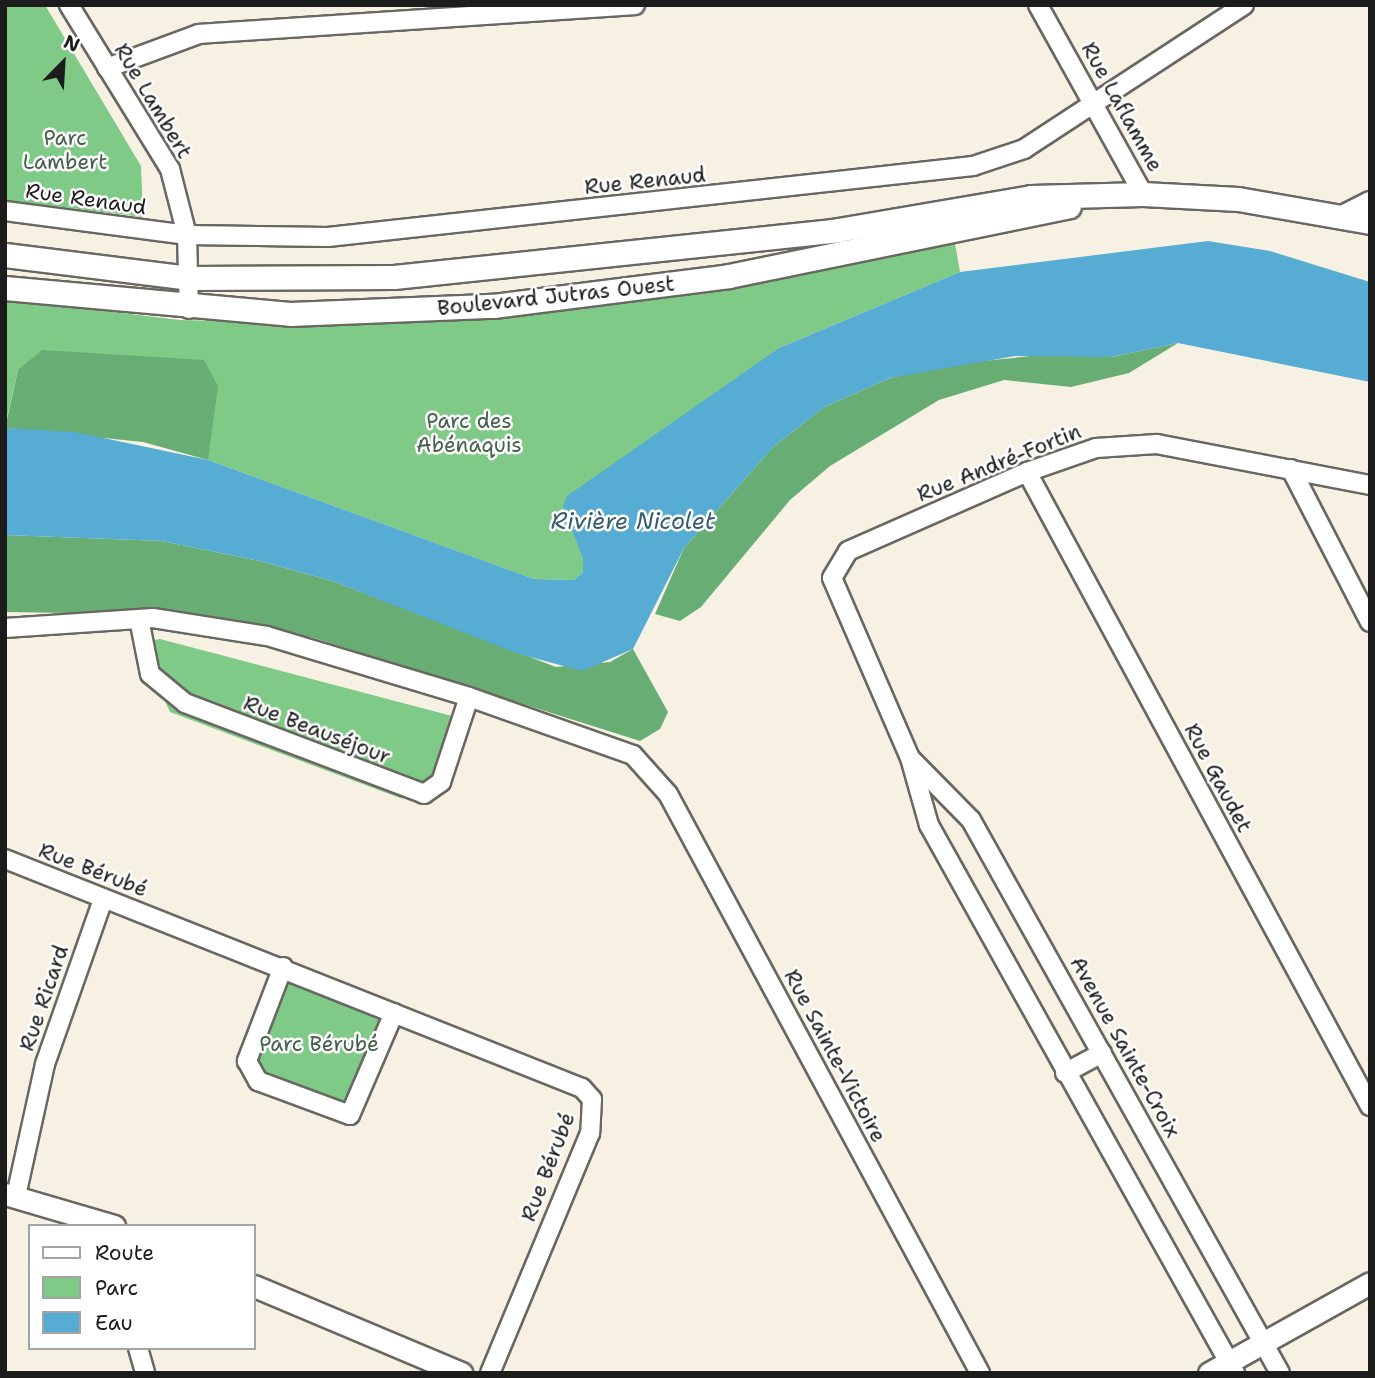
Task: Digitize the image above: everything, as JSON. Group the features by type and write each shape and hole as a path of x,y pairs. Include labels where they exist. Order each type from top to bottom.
{"main road":[{"name":"Boulevard Jutras Ouest","path":"5,255 189,278 499,270 838,230 1031,197 1099,198 1143,194 1342,215 1370,222"},
{"name":"Boulevard Jutras Ouest","path":"5,288 189,309 388,313 594,295 729,276 1099,198"}],"street":[{"name":"Rue Lambert","path":"69,5 170,169 187,235 189,309"},
{"path":"107,68 199,34 470,12 635,5"},
{"name":"Rue Laflamme","path":"1038,5 1097,103 1143,194"},
{"name":"Rue Renaud","path":"5,211 187,235 351,235 973,166 1024,149 1244,5"},
{"path":"1342,215 1370,201"},
{"name":"Rue André-Fortin","path":"832,578 848,551 1027,472 1129,443 1291,469 1370,485"},
{"path":"1291,469 1370,622"},
{"name":"Rue Gaudet","path":"1027,472 1370,1106"},
{"name":"Avenue Sainte-Croix","path":"832,578 910,758 929,825 1065,1073 1232,1367"},
{"path":"5,628 139,619 210,625 316,647 469,697"},
{"name":"Rue Beauséjour","path":"139,619 150,674 185,703 424,794 441,782 469,697"},
{"name":"Rue Sainte-Victoire","path":"469,697 614,746 645,765 668,794 980,1373"},
{"name":"Avenue Sainte-Croix","path":"910,758 971,820 1280,1373"},
{"name":"Rue Bérubé","path":"5,859 283,967 582,1088 592,1099 590,1133 490,1373"},
{"name":"Rue Ricard","path":"10,1195 45,1064 103,899"},
{"path":"283,967 247,1062 258,1081 350,1115 394,1013"},
{"path":"1065,1073 1102,1053"},
{"path":"10,1195 107,1224"},
{"path":"1209,1373 1232,1367 1263,1343 1370,1283"},
{"path":"256,1287 461,1373"},
{"path":"139,1350 145,1373"}],"green space":[{"name":"Parc Lambert","path":"5,5 45,5 141,166 143,217 5,200"},
{"name":"Parc des Abénaquis","path":"954,238 960,272 779,348 564,506 583,559 583,572 574,580 534,579 208,460 203,360 18,370 5,426 5,299 180,320 362,325 592,305 787,277"},
{"path":"1178,343 1129,373 1071,387 1004,380 939,400 830,466 790,500 701,607 680,621 655,614 684,548 773,447 824,407 890,378 953,364 1061,353 1111,357"},
{"path":"42,350 204,360 218,386 208,460 143,442 5,428 18,370"},
{"path":"5,535 162,541 264,562 332,581 556,667 610,662 633,649 668,712 660,729 640,741 314,638 198,615 5,612"},
{"path":"160,639 452,716 428,791 418,800 400,798 170,712 141,650 143,642"},
{"name":"Parc Bérubé","path":"283,967 394,1013 357,1110 258,1081 252,1046"}],"water":[{"name":"Rivière Nicolet","path":"1208,241 1270,251 1370,282 1370,382 1178,343 1111,357 1015,356 890,378 824,407 773,447 684,548 633,649 582,671 519,654 332,581 264,562 162,541 5,535 5,428 75,432 208,460 534,579 574,580 583,572 583,559 563,506 567,496 779,348 960,272"}]}
